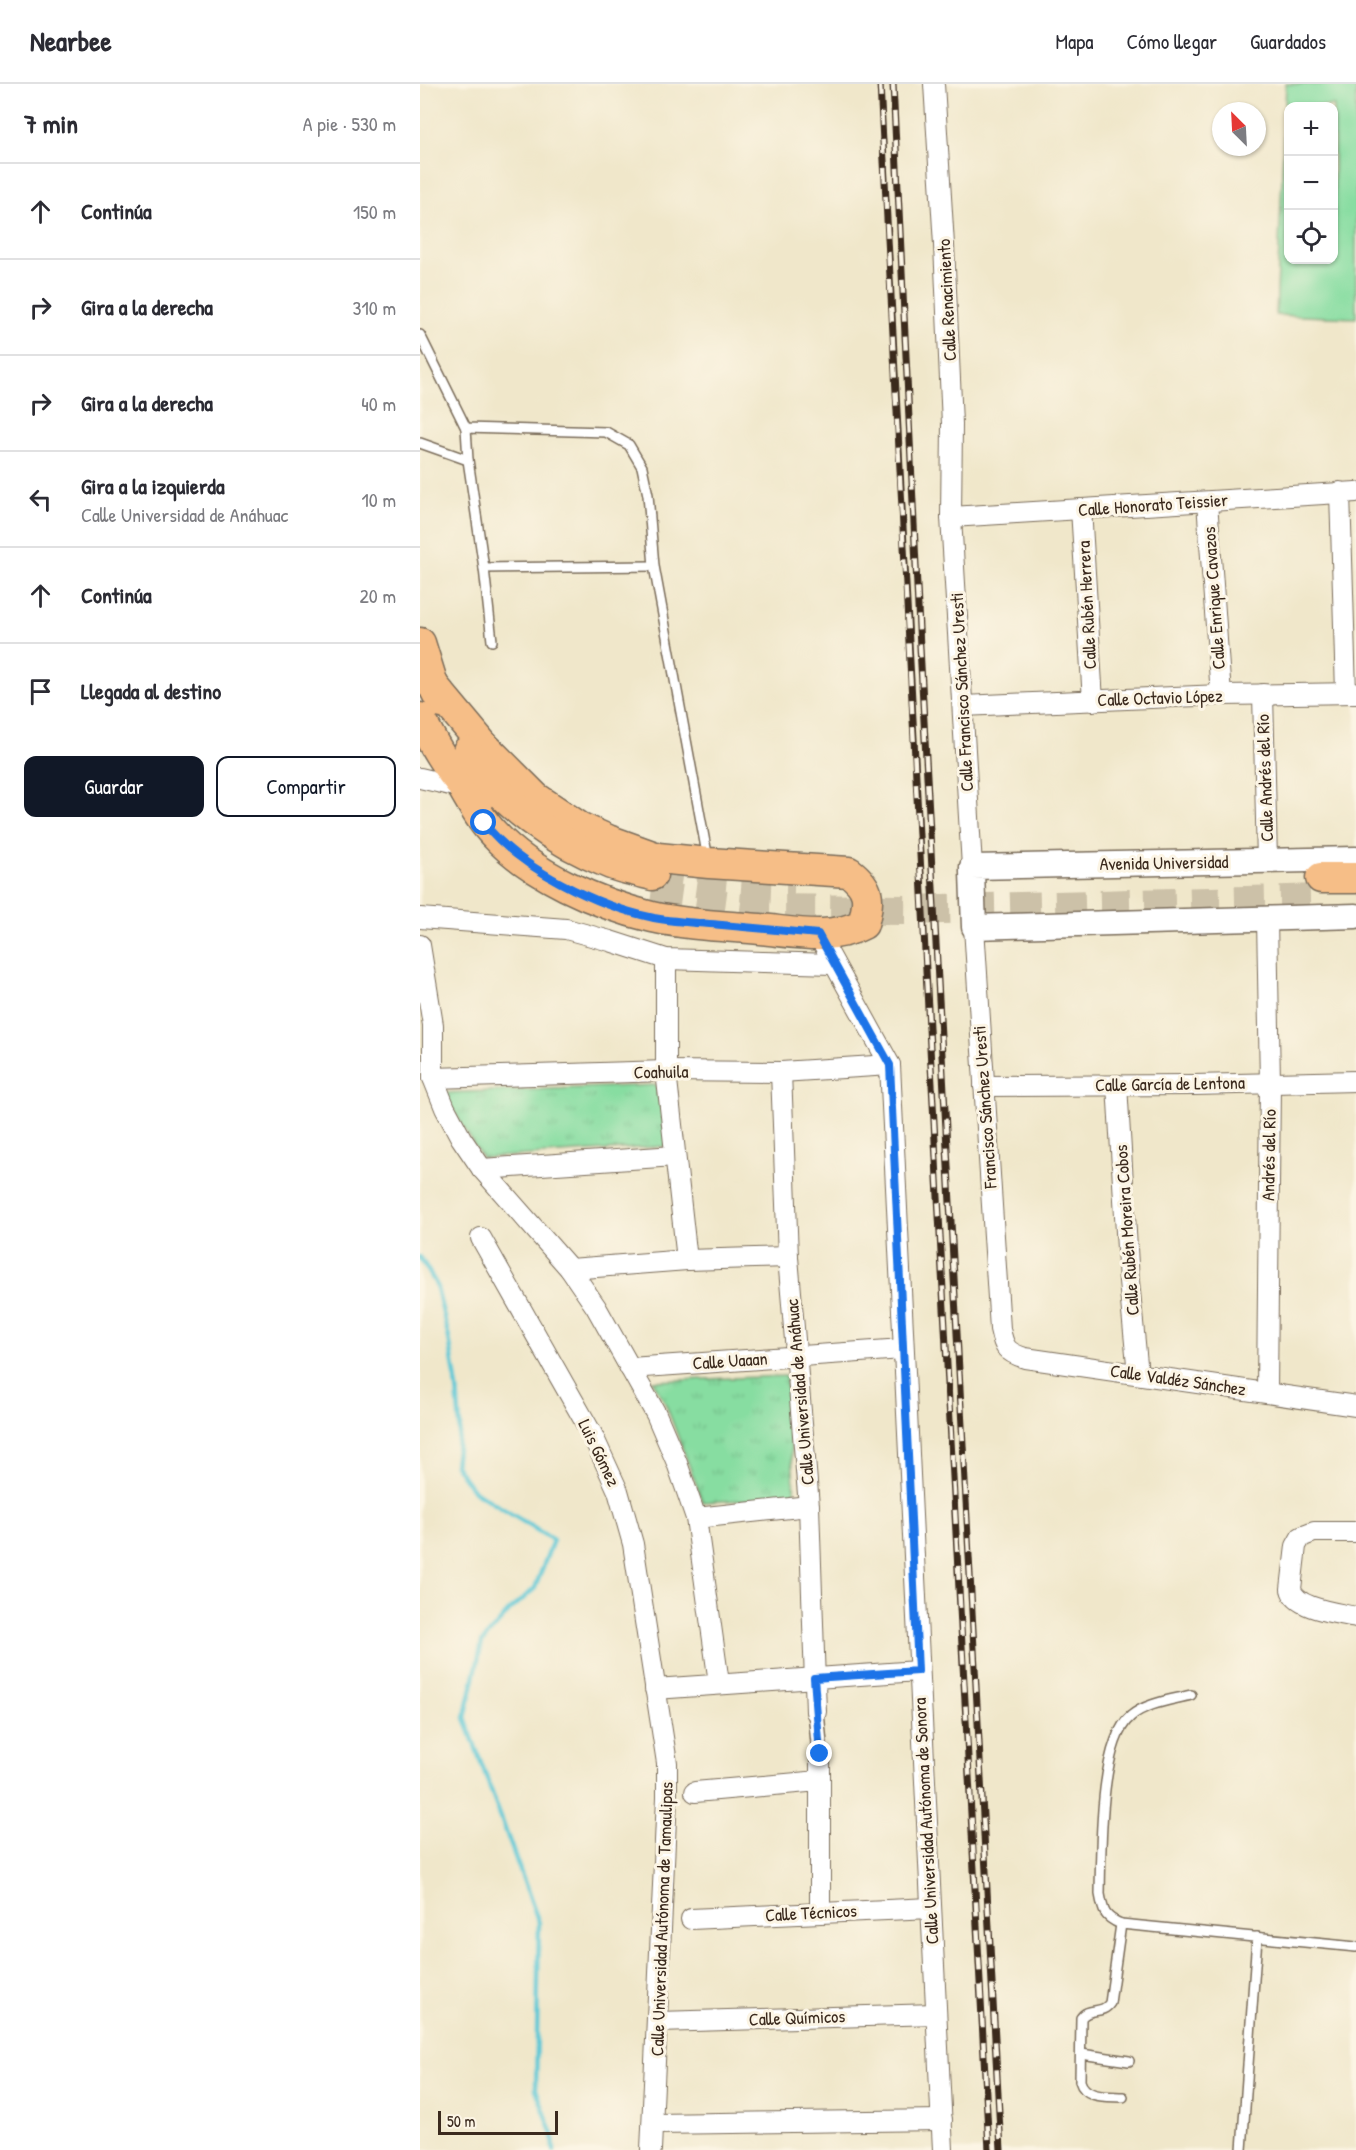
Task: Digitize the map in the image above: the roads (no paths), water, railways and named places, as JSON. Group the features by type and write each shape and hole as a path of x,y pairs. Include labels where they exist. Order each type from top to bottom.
{"main road":[{"path":"420,643 433,685 469,753 490,782 509,802 549,832 651,886 621,888 584,874 554,859 517,834 463,788"},
{"path":"420,718 435,748 484,823 499,840 552,877 591,897 654,918 818,934 849,932 863,924 868,905 863,882 849,872 658,858 579,827 536,798 484,746 433,685"},
{"path":"1356,878 1323,888 1356,898"}],"street":[{"name":"Calle Renacimiento","path":"934,84 952,424 951,517"},
{"name":"Calle Honorato Teissier","path":"951,517 1348,492"},
{"path":"1348,492 1351,693"},
{"name":"Calle Enrique Cavazos","path":"1208,502 1221,695"},
{"name":"Calle Rubén Herrera","path":"1081,510 1093,701"},
{"name":"Calle Francisco Sánchez Uresti","path":"951,517 972,867"},
{"name":"Calle Octavio López","path":"963,706 1221,695 1351,693"},
{"name":"Calle Andrés del Río","path":"1263,694 1267,861"},
{"path":"420,778 463,788"},
{"name":"Avenida Universidad","path":"972,867 1356,859"},
{"name":"Francisco Sánchez Uresti","path":"972,867 999,1329 1004,1346"},
{"path":"974,927 1356,916"},
{"path":"420,918 566,929 666,959 833,964"},
{"name":"Andrés del Río","path":"1267,919 1270,1083 1267,1392"},
{"name":"Calle Universidad Autónoma de Sonora","path":"818,934 890,1065 943,2150"},
{"path":"420,945 428,982 433,1025 433,1078 444,1108 482,1169 570,1269 596,1307 656,1414 677,1463 696,1518 719,1683"},
{"path":"666,959 666,1071 687,1260"},
{"name":"Coahuila","path":"433,1078 666,1071 781,1072 890,1065"},
{"name":"Calle Universidad de Anáhuac","path":"781,1072 788,1257 809,1506 816,1712"},
{"name":"Calle García de Lentona","path":"984,1086 1356,1081"},
{"name":"Calle Rubén Moreira Cobos","path":"1117,1085 1129,1281 1138,1374"},
{"path":"482,1169 675,1156"},
{"name":"Luis Gómez","path":"481,1238 591,1434 618,1491 633,1544 655,1689"},
{"path":"570,1269 687,1260 788,1257"},
{"name":"Calle Valdéz Sánchez","path":"1004,1346 1013,1354 1025,1358 1356,1406"},
{"name":"Calle Uaaan","path":"630,1368 903,1349"},
{"path":"696,1518 809,1506"},
{"path":"1356,1532 1314,1532 1300,1537 1296,1546 1291,1589 1293,1595 1301,1603 1356,1617"},
{"path":"655,1689 918,1671"},
{"name":"Calle Universidad Autónoma de Tamaulipas","path":"651,2150 654,2124 667,1797 667,1763 655,1689"},
{"path":"816,1712 820,1754 820,1912"},
{"path":"695,1792 819,1781"},
{"name":"Calle Técnicos","path":"692,1918 931,1908"},
{"name":"Calle Químicos","path":"658,2022 936,2014"},
{"path":"654,2124 942,2120"}],"lane":[{"path":"420,335 466,428 468,460 492,641"},
{"path":"466,428 606,432 629,445 642,467 648,495 654,566 709,863"},
{"path":"420,443 468,460"},
{"path":"484,568 654,566"},
{"path":"1191,1695 1145,1708 1131,1715 1119,1728 1113,1744 1104,1802 1100,1894 1102,1907 1108,1919 1120,1924 1356,1947"},
{"path":"1120,1924 1110,2003 1101,2011 1083,2014 1081,2018 1080,2081 1084,2090 1090,2094 1123,2097"},
{"path":"1242,2150 1257,1937"},
{"path":"1081,2054 1129,2061"}],"waterway":[{"path":"420,1257 436,1284 449,1338 460,1426 455,1465 474,1491 553,1540 535,1588 510,1610 482,1642 465,1718 539,1923 536,2089 553,2135 554,2150"}],"tunnel":[{"path":"652,875 722,885 794,889"},
{"path":"651,896 748,909 907,910 1324,899"}],"railway":[{"path":"880,84 989,2150"},
{"path":"893,84 919,628 1001,2150"}]}
